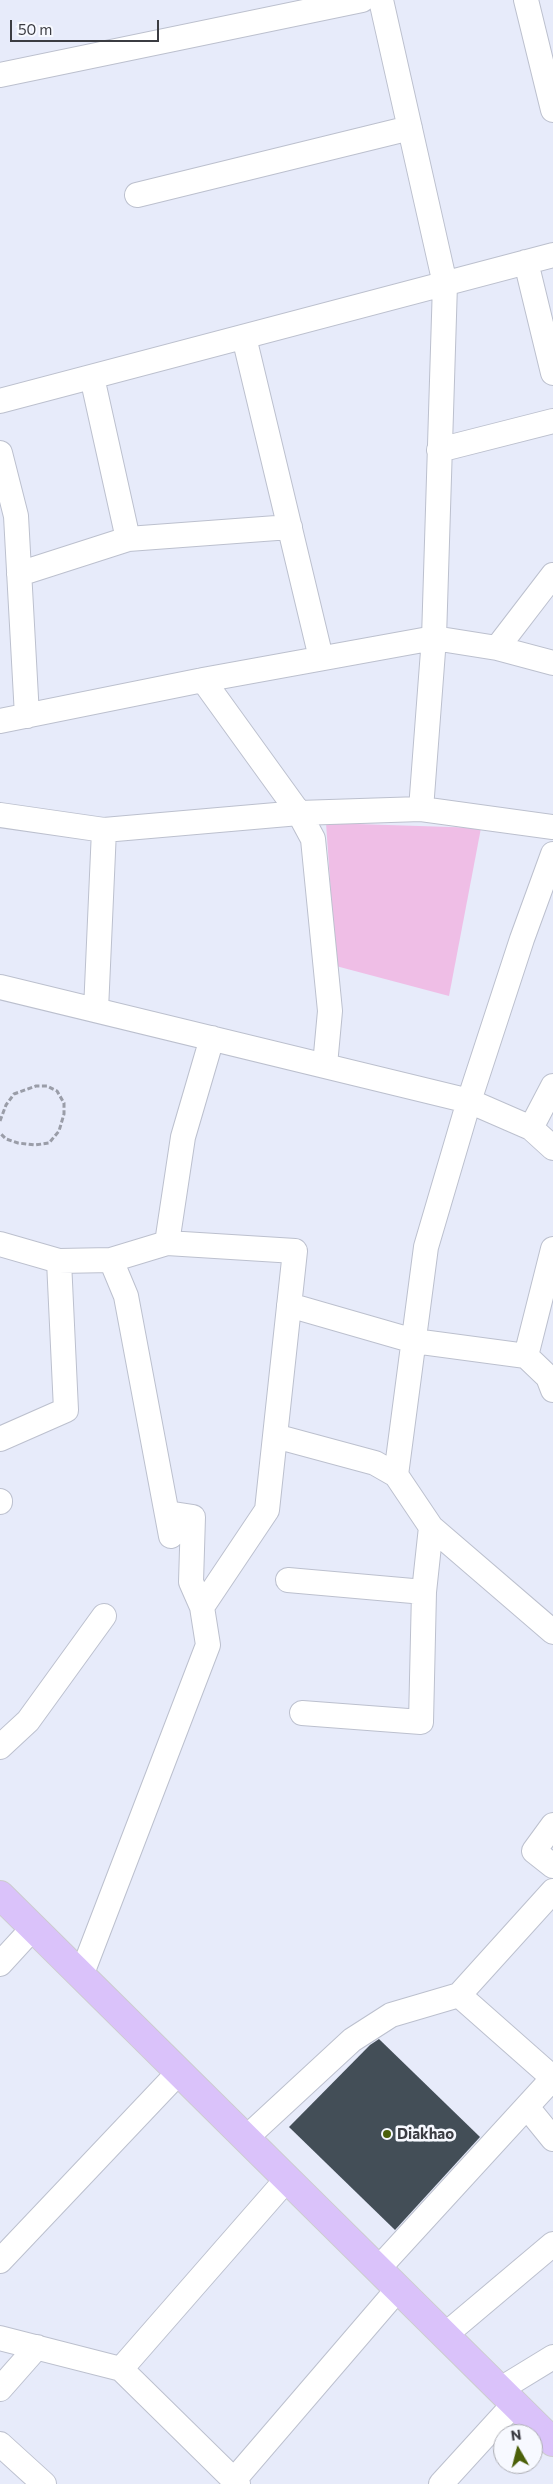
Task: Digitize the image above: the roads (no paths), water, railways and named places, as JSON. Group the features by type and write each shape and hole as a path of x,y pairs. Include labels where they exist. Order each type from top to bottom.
{"main road":[{"path":"0,1895 553,2442"}],"street":[{"path":"0,75 362,0"},
{"path":"381,0 445,284 434,638 421,808"},
{"path":"526,0 553,110"},
{"path":"137,196 410,128"},
{"path":"0,401 553,255"},
{"path":"526,262 553,372"},
{"path":"244,337 321,658"},
{"path":"92,377 128,539"},
{"path":"440,450 553,421"},
{"path":"0,452 8,516 19,574 27,716"},
{"path":"19,574 128,539 290,527"},
{"path":"497,648 553,575"},
{"path":"0,721 203,680 434,638 497,648 553,663"},
{"path":"203,680 299,813 313,839 330,1011 325,1065"},
{"path":"0,815 104,830 299,813 421,808 553,827"},
{"path":"96,1010 104,830"},
{"path":"396,1475 426,1247 469,1101 553,854"},
{"path":"0,987 469,1101 531,1128 553,1148"},
{"path":"167,1243 183,1137 212,1038"},
{"path":"531,1128 553,1086"},
{"path":"0,1244 59,1261 111,1260 167,1243 295,1250 267,1510 202,1607"},
{"path":"526,1356 553,1249"},
{"path":"81,1976 208,1645 202,1607 191,1582 193,1517 169,1524 126,1296 111,1260"},
{"path":"0,1439 66,1410 59,1261"},
{"path":"289,1305 414,1341 526,1356 548,1377 553,1390"},
{"path":"275,1436 375,1463 396,1475 431,1527 553,1632"},
{"path":"302,1713 421,1722 424,1592 431,1527"},
{"path":"288,1580 424,1592"},
{"path":"0,1747 28,1721 104,1616"},
{"path":"553,1825 534,1851 553,1866"},
{"path":"246,2138 352,2040 391,2014 459,1995 553,1891"},
{"path":"0,1964 33,1928"},
{"path":"378,2269 553,2078 459,1995"},
{"path":"0,2261 179,2072"},
{"path":"526,2107 553,2139"},
{"path":"120,2369 287,2179"},
{"path":"445,2335 553,2244"},
{"path":"0,2338 120,2369 236,2482 398,2289"},
{"path":"0,2390 37,2347"},
{"path":"442,2484 507,2397 553,2356"},
{"path":"0,2444 44,2484"}],"place":[{"name":"Diakhao","path":"387,2134"}]}
